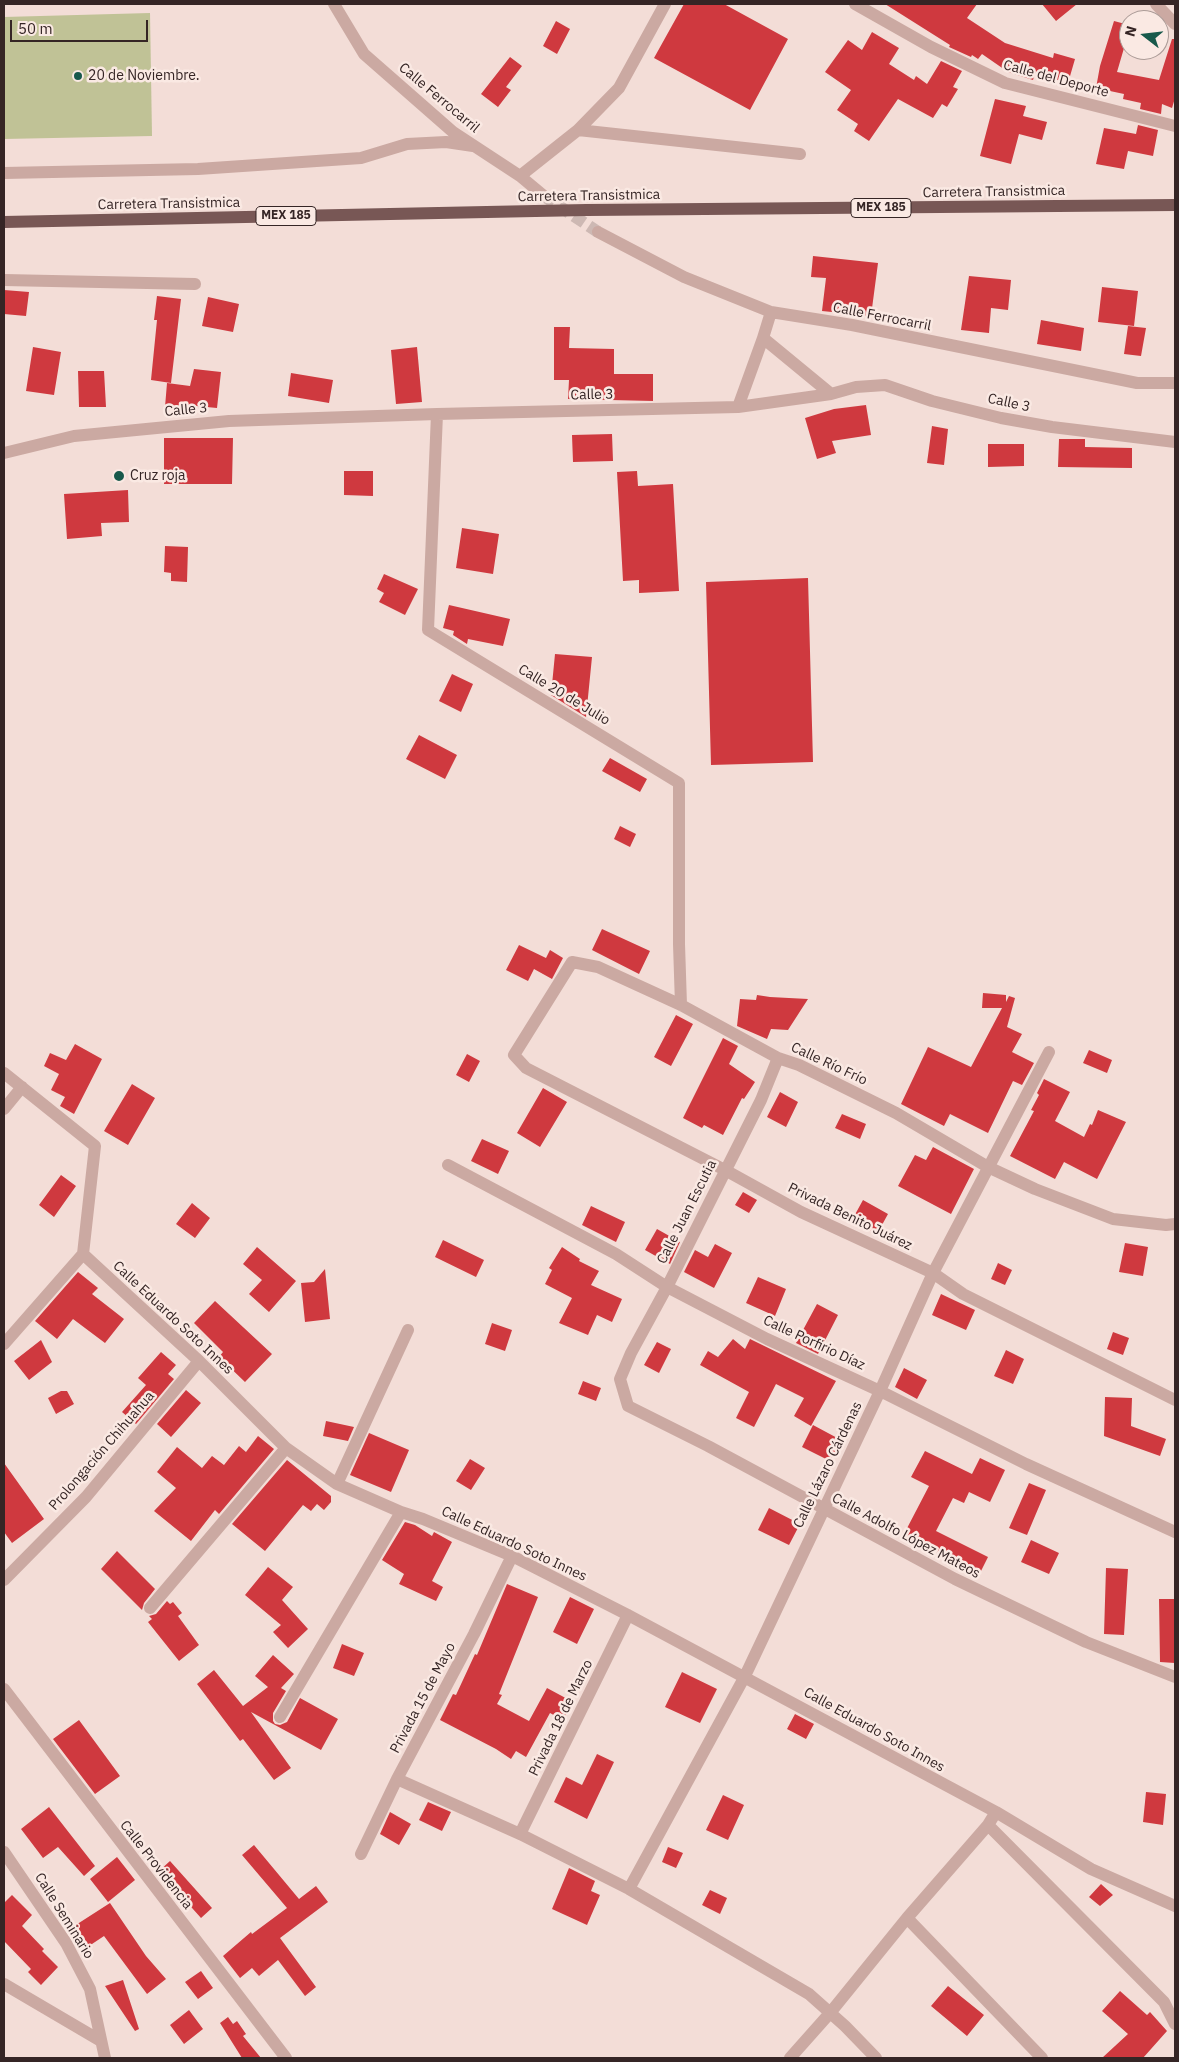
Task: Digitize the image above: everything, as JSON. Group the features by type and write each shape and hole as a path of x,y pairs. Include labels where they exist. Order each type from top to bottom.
{"main road":[{"name":"Carretera Transistmica","path":"4,222 587,210 1175,205"}],"street":[{"name":"Calle Ferrocarril","path":"334,4 364,54 453,132 520,176 544,196"},
{"path":"520,176 578,130 619,88 665,4"},
{"name":"Calle del Deporte","path":"855,4 931,47 1005,83 1175,126"},
{"path":"1156,4 1175,24"},
{"path":"578,130 800,154"},
{"path":"4,173 198,170 360,158 407,144 446,142 473,146"},
{"name":"Calle Ferrocarril","path":"598,232 684,277 771,312 852,325 1137,383 1175,383"},
{"path":"4,280 195,284"},
{"path":"738,407 764,338 771,312"},
{"path":"764,338 831,394"},
{"name":"Calle 3","path":"4,453 74,436 230,421 738,407 831,394 856,387 885,385 932,401 1001,418 1052,427 1175,442"},
{"name":"Calle 20 de Julio","path":"437,414 428,630 679,782 681,1005"},
{"name":"Calle Río Frío","path":"514,1056 572,962 598,967 681,1005 778,1058 799,1065 896,1113 988,1167 1035,1189 1113,1219 1166,1225 1175,1224"},
{"name":"Calle Lázaro Cárdenas","path":"629,1889 745,1676 880,1391 933,1273 1049,1052"},
{"name":"Privada Benito Juárez","path":"514,1056 526,1068 725,1170 801,1212 933,1273 964,1294 1061,1341 1175,1400"},
{"name":"Calle Juan Escutia","path":"620,1379 631,1353 667,1287 761,1100 778,1058"},
{"path":"4,1072 95,1146 83,1254 4,1344"},
{"path":"4,1109 22,1087"},
{"name":"Calle Porfirio Díaz","path":"448,1165 616,1254 667,1287 768,1339 880,1391 1026,1464 1175,1532"},
{"name":"Calle Eduardo Soto Innes","path":"83,1254 199,1360 286,1448 336,1484 400,1512 422,1519 512,1556 745,1676 996,1812 1091,1869 1175,1906"},
{"path":"336,1484 408,1330"},
{"name":"Prolongación Chihuahua","path":"4,1580 86,1497 199,1360"},
{"name":"Calle Adolfo López Mateos","path":"620,1379 628,1406 724,1454 823,1510 955,1579 1086,1642 1175,1677"},
{"path":"150,1608 286,1448"},
{"path":"280,1717 400,1512"},
{"name":"Privada 15 de Mayo","path":"361,1854 397,1779 474,1634 512,1556"},
{"name":"Privada 18 de Marzo","path":"520,1834 628,1615"},
{"name":"Calle Providencia","path":"4,1689 286,2058"},
{"path":"397,1779 520,1834 629,1889 809,1994 845,2026 876,2058"},
{"path":"790,2058 830,2013 907,1918 988,1825 996,1812"},
{"path":"988,1825 1164,2002 1175,2024"},
{"name":"Calle Seminario","path":"4,1852 66,1943 90,1989 105,2058"},
{"path":"907,1918 1042,2058"},
{"path":"4,1984 101,2041"}],"green space":[{"name":"20 de Noviembre.","path":"150,13 152,136 4,139 4,17"}],"building":[{"path":"684,4 724,4 788,39 750,110 654,58"},
{"path":"885,4 977,4 967,18 1005,43 1053,58 1054,53 1075,59 1068,83 1035,73 1033,80 1008,72 982,54 978,59 972,55 971,57 949,47 950,45"},
{"path":"1042,4 1077,4 1056,21"},
{"path":"556,21 570,29 557,54 543,46"},
{"path":"1114,21 1119,22 1119,60 1121,60 1117,72 1159,80 1165,60 1169,60 1169,48 1172,39 1175,39 1175,98 1172,108 1162,104 1161,114 1140,109 1141,103 1123,99 1124,94 1096,88 1100,66"},
{"path":"872,32 899,48 889,64 914,80 916,76 927,84 941,61 962,71 953,87 958,89 947,107 942,104 933,118 898,99 869,141 854,131 858,124 837,110 851,90 825,72 848,40 862,50"},
{"path":"510,57 522,66 506,87 511,90 498,107 481,94"},
{"path":"995,99 1026,106 1023,116 1047,122 1042,140 1019,134 1011,164 980,156"},
{"path":"1138,125 1158,130 1153,156 1128,151 1124,169 1096,164 1104,128 1136,134"},
{"path":"813,256 878,263 871,316 822,311 826,278 811,277"},
{"path":"969,276 1011,280 1008,310 991,308 989,333 961,330"},
{"path":"1102,287 1138,291 1134,326 1098,322"},
{"path":"4,290 29,292 26,316 4,314"},
{"path":"157,296 181,299 171,383 151,380 157,320 154,320"},
{"path":"208,297 239,304 233,332 202,326"},
{"path":"1041,320 1084,328 1081,351 1037,344"},
{"path":"1128,326 1146,328 1141,356 1124,354"},
{"path":"554,327 570,327 569,348 614,349 614,374 653,374 653,401 568,399 569,380 554,380"},
{"path":"33,347 61,352 54,395 26,391"},
{"path":"417,347 422,402 396,404 391,350"},
{"path":"194,369 221,372 217,408 186,405 185,409 165,407 167,383 190,386"},
{"path":"78,371 104,371 106,407 79,407"},
{"path":"291,373 333,380 329,403 288,396"},
{"path":"866,405 871,435 832,441 836,453 817,459 805,418 834,409"},
{"path":"932,426 948,429 944,465 927,463"},
{"path":"612,434 613,461 573,462 572,435"},
{"path":"164,438 233,438 232,484 164,484"},
{"path":"1059,439 1085,439 1085,447 1132,448 1132,468 1058,467"},
{"path":"988,444 1024,444 1024,466 988,467"},
{"path":"344,471 373,471 373,496 344,495"},
{"path":"637,471 638,486 673,484 679,591 639,593 639,580 623,581 617,472"},
{"path":"128,490 129,522 101,523 102,536 67,539 64,494"},
{"path":"462,528 499,534 493,574 456,568"},
{"path":"165,546 188,547 187,582 171,581 171,573 164,572"},
{"path":"384,574 418,589 405,615 379,602 384,593 377,589"},
{"path":"808,578 813,762 711,765 706,582"},
{"path":"449,605 510,619 503,646 468,639 467,644 453,635 454,631 443,628"},
{"path":"555,654 592,657 586,717 551,695"},
{"path":"452,674 473,684 461,712 439,701"},
{"path":"419,735 457,755 445,779 406,759"},
{"path":"610,758 647,779 640,792 602,771"},
{"path":"620,826 636,834 630,847 614,839"},
{"path":"602,929 650,951 639,974 592,950"},
{"path":"519,945 546,958 550,950 563,958 552,979 534,969 528,981 506,970"},
{"path":"983,993 1006,995 1006,1002 1009,996 1015,998 1007,1027 1022,1034 1012,1052 1034,1063 1022,1085 1013,1081 988,1133 950,1114 944,1126 901,1104 928,1047 971,1067 1002,1008 982,1008"},
{"path":"757,995 808,999 788,1030 771,1029 767,1039 737,1026 740,999 756,1000"},
{"path":"676,1015 693,1024 671,1066 654,1057"},
{"path":"723,1038 738,1046 729,1064 755,1082 744,1099 742,1098 723,1135 704,1125 702,1128 683,1118"},
{"path":"75,1044 102,1059 74,1114 60,1106 65,1097 51,1090 59,1074 44,1066 50,1053 66,1060"},
{"path":"1089,1050 1112,1060 1107,1073 1083,1063"},
{"path":"467,1054 480,1061 469,1082 456,1075"},
{"path":"1044,1079 1070,1092 1055,1121 1084,1137 1090,1124 1092,1125 1098,1110 1126,1122 1097,1179 1064,1162 1055,1179 1010,1156 1034,1111 1031,1110 1039,1095 1037,1093"},
{"path":"132,1084 155,1098 128,1145 104,1131"},
{"path":"543,1088 567,1102 540,1147 517,1133"},
{"path":"780,1092 798,1102 786,1127 767,1117"},
{"path":"842,1114 866,1124 860,1139 835,1128"},
{"path":"482,1139 509,1151 498,1174 471,1161"},
{"path":"933,1147 974,1169 951,1214 898,1186 915,1155 926,1160"},
{"path":"61,1175 76,1186 54,1217 39,1205"},
{"path":"743,1192 757,1200 749,1213 735,1205"},
{"path":"863,1200 888,1214 877,1234 852,1220"},
{"path":"192,1203 210,1218 195,1238 176,1224"},
{"path":"591,1206 625,1222 616,1242 582,1225"},
{"path":"657,1229 680,1242 670,1264 645,1250"},
{"path":"443,1240 484,1260 476,1277 435,1257"},
{"path":"1125,1243 1148,1247 1143,1276 1119,1272"},
{"path":"715,1244 732,1253 714,1288 684,1272 695,1250 708,1257"},
{"path":"257,1247 296,1281 269,1312 249,1294 262,1280 243,1264"},
{"path":"562,1247 580,1259 579,1261 599,1271 591,1285 622,1299 612,1322 597,1315 588,1335 559,1323 572,1298 545,1284 552,1270 549,1268"},
{"path":"998,1263 1012,1270 1005,1285 991,1279"},
{"path":"325,1269 330,1319 305,1322 301,1283 314,1282"},
{"path":"78,1272 98,1288 92,1294 124,1319 105,1343 73,1319 57,1339 35,1321"},
{"path":"758,1277 786,1289 775,1316 746,1303"},
{"path":"941,1294 975,1310 966,1330 932,1315"},
{"path":"215,1301 272,1354 245,1382 219,1357 223,1352 194,1323"},
{"path":"817,1304 838,1315 818,1354 796,1343"},
{"path":"492,1323 512,1330 505,1351 485,1344"},
{"path":"1113,1332 1129,1338 1123,1355 1107,1349"},
{"path":"733,1339 745,1349 750,1339 836,1381 811,1426 794,1416 804,1398 776,1384 754,1427 736,1418 749,1392 700,1365 708,1351 718,1357"},
{"path":"41,1340 52,1362 29,1380 14,1361"},
{"path":"657,1342 671,1349 659,1373 644,1365"},
{"path":"1006,1350 1024,1359 1013,1384 994,1376"},
{"path":"161,1352 176,1365 168,1374 174,1379 136,1424 122,1412 146,1385 138,1378"},
{"path":"904,1368 927,1380 917,1399 895,1387"},
{"path":"583,1381 601,1388 596,1401 578,1394"},
{"path":"186,1390 201,1403 171,1437 157,1424"},
{"path":"61,1391 67,1391 74,1404 56,1414 48,1398"},
{"path":"1105,1397 1132,1398 1131,1426 1166,1439 1160,1456 1104,1436"},
{"path":"326,1421 354,1427 348,1441 323,1436"},
{"path":"813,1425 841,1440 830,1461 802,1447"},
{"path":"369,1433 409,1450 391,1492 350,1475"},
{"path":"258,1436 274,1449 219,1514 215,1510 191,1541 154,1511 176,1488 157,1472 177,1447 202,1468 212,1456 224,1465 239,1446 246,1452"},
{"path":"925,1451 972,1474 980,1458 1005,1470 990,1502 969,1492 964,1503 953,1498 936,1531 988,1557 980,1573 904,1534 929,1486 911,1477"},
{"path":"470,1459 485,1468 471,1490 456,1481"},
{"path":"287,1460 331,1496 331,1502 324,1510 317,1504 311,1511 303,1505 265,1551 232,1524"},
{"path":"4,1463 44,1519 12,1543 4,1532"},
{"path":"1029,1483 1046,1490 1027,1535 1009,1528"},
{"path":"769,1508 800,1524 789,1545 758,1530"},
{"path":"405,1522 415,1525 432,1536 434,1532 452,1542 432,1581 443,1587 436,1601 399,1584 404,1574 382,1560"},
{"path":"1031,1540 1059,1553 1049,1574 1021,1562"},
{"path":"117,1551 155,1589 144,1603 142,1610 101,1569"},
{"path":"268,1567 293,1587 282,1600 308,1629 288,1648 273,1632 281,1625 245,1595"},
{"path":"1106,1568 1128,1569 1124,1635 1104,1634"},
{"path":"507,1584 538,1597 499,1694 502,1695 497,1704 529,1721 547,1688 573,1702 563,1720 550,1713 526,1757 516,1751 511,1759 496,1749 440,1720 453,1694 456,1695 475,1654 477,1655"},
{"path":"570,1597 594,1609 577,1644 553,1632"},
{"path":"1159,1599 1175,1599 1175,1663 1160,1662"},
{"path":"167,1601 170,1604 173,1602 182,1613 178,1616 199,1645 179,1661 148,1622 152,1619 149,1616 156,1614"},
{"path":"342,1644 364,1653 354,1676 333,1668"},
{"path":"273,1655 294,1674 281,1688 286,1691 273,1713 275,1724 280,1725 287,1722 300,1698 338,1719 321,1750 251,1712 291,1768 274,1780 243,1739 240,1741 197,1684 214,1670 243,1706 268,1687 255,1676"},
{"path":"682,1672 717,1689 700,1723 665,1707"},
{"path":"795,1714 814,1724 806,1739 787,1729"},
{"path":"79,1720 120,1776 95,1794 53,1739"},
{"path":"597,1754 614,1762 587,1819 554,1802 566,1777 582,1785"},
{"path":"1146,1792 1166,1794 1163,1825 1143,1822"},
{"path":"723,1795 744,1805 728,1840 706,1830"},
{"path":"428,1802 451,1812 442,1831 419,1820"},
{"path":"49,1807 95,1866 84,1876 58,1847 43,1858 21,1829"},
{"path":"390,1812 411,1824 399,1845 380,1834"},
{"path":"254,1845 299,1899 316,1886 328,1902 280,1938 316,1987 305,1996 278,1960 259,1976 252,1968 240,1978 223,1956 251,1932 252,1934 287,1908 242,1855"},
{"path":"668,1847 683,1853 676,1868 662,1862"},
{"path":"117,1857 135,1880 108,1902 90,1879"},
{"path":"170,1861 212,1908 201,1918 159,1871"},
{"path":"569,1868 595,1881 591,1891 600,1895 587,1925 552,1909"},
{"path":"1101,1884 1113,1895 1100,1906 1089,1897"},
{"path":"710,1890 727,1898 720,1914 702,1905"},
{"path":"12,1895 32,1915 22,1926 58,1967 41,1985 28,1972 31,1969 4,1941 4,1903"},
{"path":"110,1903 146,1956 166,1979 147,1994 104,1936 86,1948 80,1948 68,1930"},
{"path":"201,1971 213,1988 198,1999 185,1982"},
{"path":"123,1980 139,2029 135,2031 105,1986"},
{"path":"948,1986 984,2015 967,2036 931,2006"},
{"path":"1120,1991 1147,2015 1150,2012 1167,2031 1143,2058 1102,2058 1128,2034 1102,2011"},
{"path":"189,2010 203,2029 184,2044 170,2025"},
{"path":"228,2017 233,2024 237,2021 246,2034 243,2036 261,2058 242,2058 220,2023"}],"tunnel":[{"path":"544,196 598,232"}],"place":[{"name":"20 de Noviembre.","path":"78,76"},
{"name":"Cruz roja","path":"119,476"}]}
